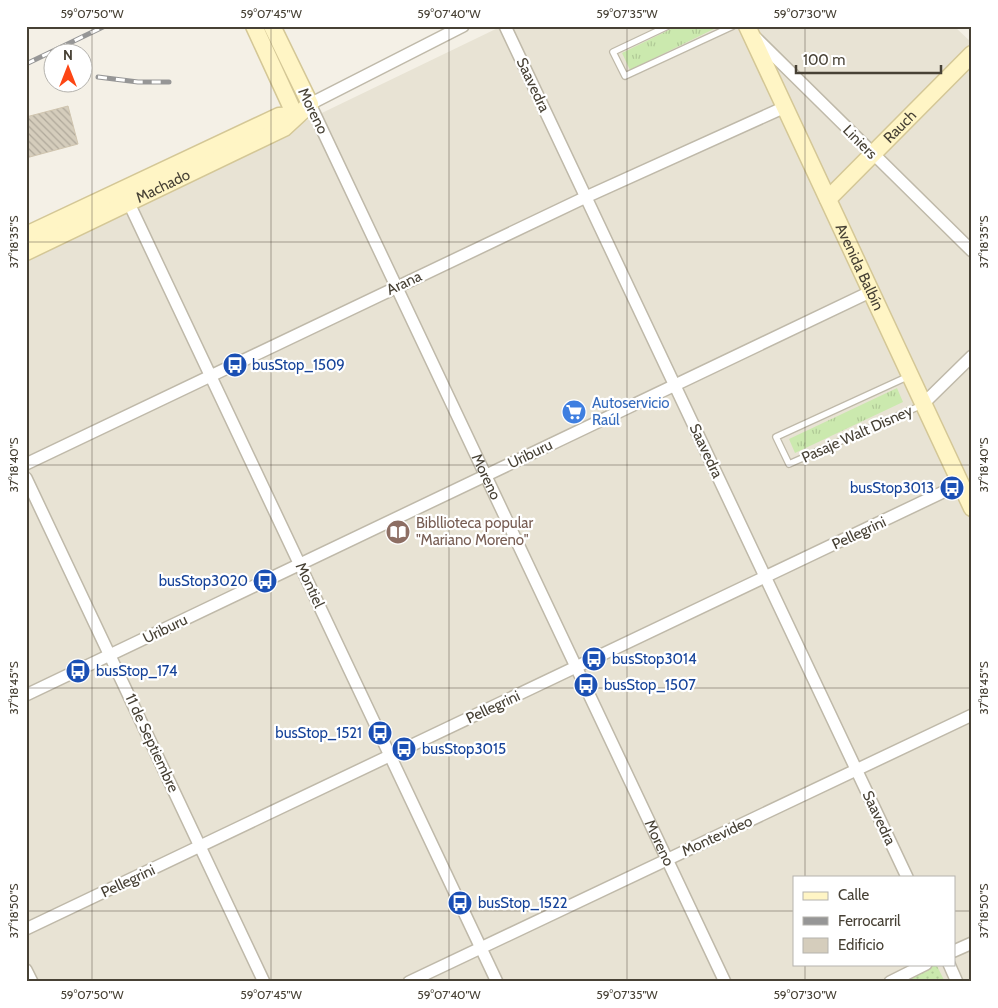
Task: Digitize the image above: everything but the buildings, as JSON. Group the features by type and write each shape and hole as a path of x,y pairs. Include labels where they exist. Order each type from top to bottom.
{"street":[{"name":"Moreno","path":"254,26 295,115"},
{"name":"Moreno","path":"272,26 487,475 725,982"},
{"name":"Machado","path":"26,235 126,196 284,128 295,115 310,104 463,26"},
{"name":"Saavedra","path":"505,26 907,876"},
{"name":"Avenida Balbín","path":"748,29 872,291 922,405 972,508"},
{"name":"Liniers","path":"748,29 972,251"},
{"name":"Rauch","path":"828,198 972,54"},
{"name":"Arana","path":"26,464 586,197 785,107"},
{"name":"Machado","path":"26,252 126,196"},
{"name":"Montiel","path":"126,196 497,982"},
{"name":"Uriburu","path":"26,695 872,291"},
{"path":"922,405 972,356"},
{"name":"11 de Septiembre","path":"26,478 264,982"},
{"name":"Pellegrini","path":"26,929 960,484"},
{"name":"Montevideo","path":"409,982 972,715"},
{"path":"956,950 972,943"},
{"path":"890,982 922,966"},
{"path":"950,966 957,982"},
{"path":"26,970 32,982"}],"lane":[{"path":"668,26 614,52 625,76 732,26"},
{"name":"Pasaje Walt Disney","path":"909,376 776,437 789,464 922,405"}],"shaded area":[{"path":"502,26 745,26 972,504 972,982 26,982 26,256"},
{"path":"755,26 954,26 972,43 972,489"}],"green space":[{"path":"677,26 718,27 630,70 622,53"},
{"path":"897,388 903,402 795,453 789,439"},
{"path":"932,966 937,966 945,982 900,982"}],"railway":[{"path":"26,64 105,26"},
{"path":"98,77 138,82 169,82"}],"place":[{"name":"busStop_1509","path":"235,365"},
{"name":"Autoservicio Raúl","path":"574,412"},
{"name":"busStop3013","path":"952,488"},
{"name":"Bibllioteca popular \"Mariano Moreno\"","path":"398,532"},
{"name":"busStop3020","path":"265,581"},
{"name":"busStop3014","path":"594,659"},
{"name":"busStop_174","path":"78,671"},
{"name":"busStop_1507","path":"586,685"},
{"name":"busStop_1521","path":"380,733"},
{"name":"busStop3015","path":"404,749"},
{"name":"busStop_1522","path":"460,903"}]}
